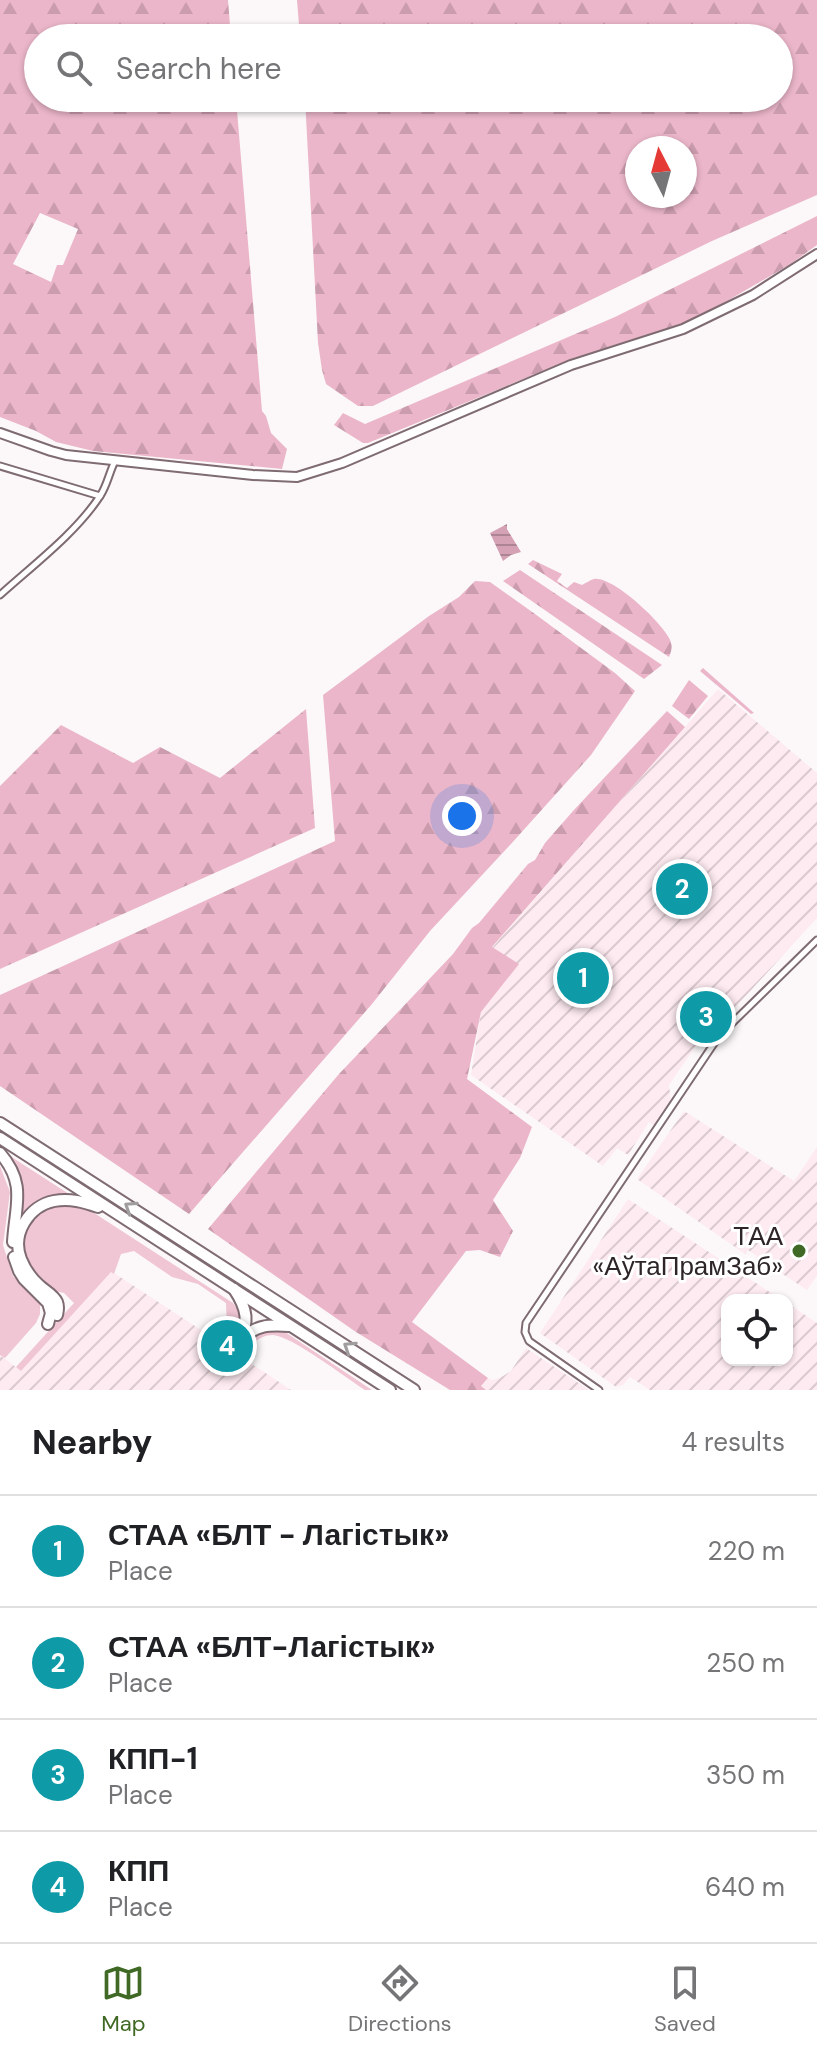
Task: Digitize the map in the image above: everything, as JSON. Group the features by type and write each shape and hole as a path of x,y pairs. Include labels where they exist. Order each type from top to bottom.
{"highway":[{"path":"0,1123 414,1390"},
{"path":"0,1138 390,1390"},
{"path":"0,1153 12,1169 19,1192 13,1242 15,1261 24,1279 48,1303 51,1313 48,1324"},
{"path":"57,1315 56,1299 32,1279 20,1258 22,1226 35,1210 56,1201 83,1202 116,1214"},
{"path":"233,1288 245,1315 245,1329 239,1344 248,1333 262,1326 292,1326"}],"street":[{"path":"0,433 51,451 115,461 285,477 310,474 580,362 683,329 753,295 817,254"},
{"path":"0,595 59,542 100,496 115,461"},
{"path":"0,466 100,496"},
{"path":"599,1390 529,1341 525,1332 526,1323 719,1036 817,940"}],"shaded area":[{"path":"507,524 521,552 503,561 490,533"},
{"path":"718,689 817,773 817,918 732,1011 717,1015 669,1085 671,1102 655,1126 649,1122 628,1155 617,1148 603,1166 471,1075 481,1012 518,964 492,948"},
{"path":"684,1111 794,1181 817,1147 817,1276 807,1290 755,1259 757,1256 748,1250 745,1254 637,1179"},
{"path":"10,1156 69,1194 44,1201 18,1231 22,1192"},
{"path":"0,1166 10,1192 3,1245 13,1276 40,1304 36,1323 5,1358 0,1355"},
{"path":"628,1199 773,1294 721,1294 721,1366 793,1366 793,1307 817,1323 817,1390 650,1390 630,1377 623,1385 616,1387 540,1333"},
{"path":"75,1204 91,1211 233,1303 239,1320 233,1337 227,1334 219,1342 209,1335 227,1330 226,1303 198,1284 172,1277 134,1251 121,1254 114,1274 111,1272 21,1371 16,1367 74,1303 64,1293 39,1281 27,1265 22,1250 21,1238 32,1216 44,1207"},
{"path":"111,1271 291,1390 0,1390 0,1355 21,1371"},
{"path":"282,1330 372,1390 365,1390 282,1337 269,1335 255,1342 247,1350 249,1362 237,1354 254,1334"},
{"path":"526,1348 589,1390 486,1390 481,1386 488,1378 500,1378 511,1371"}],"green space":[{"path":"0,0 228,0 230,24 24,24 24,112 237,112 262,411 271,433 287,449 282,469 93,451 56,442 0,417","holes":["40,213 78,229 63,265 57,265 51,282 13,264"]},
{"path":"297,0 817,0 817,195 712,241 373,406 358,406 326,384 322,370 306,112 793,112 793,24 299,24"},
{"path":"817,216 817,245 789,265 696,319 574,358 368,443 334,425 343,413 365,424 615,317"},
{"path":"533,560 562,574 557,581 567,588 574,582 582,585 594,579 624,592 647,612 669,638 672,645 669,657 528,564"},
{"path":"520,570 662,665 644,679 503,581"},
{"path":"475,581 490,582 635,691 591,755 430,931 372,1004 189,1214 0,1086 0,995 335,841 323,695 459,597"},
{"path":"703,668 754,713 751,714 700,671"},
{"path":"689,680 708,696 689,719 672,706"},
{"path":"306,709 315,828 0,969 0,786 61,725 133,763 160,747 220,778"},
{"path":"667,711 685,727 492,947 519,964 481,1012 467,1079 532,1127 520,1158 493,1200 513,1231 500,1257 480,1250 466,1251 412,1322 488,1378 481,1386 486,1390 450,1390 356,1332 208,1229 339,1074 453,954 573,811"}],"place":[{"name":"СТАА «БЛТ-Лагістык»","path":"682,889"},
{"name":"СТАА «БЛТ - Лагістык»","path":"583,978"},
{"name":"КПП-1","path":"706,1017"},
{"name":"ТАА «АўтаПрамЗаб»","path":"799,1251"},
{"name":"КПП","path":"227,1346"}]}
